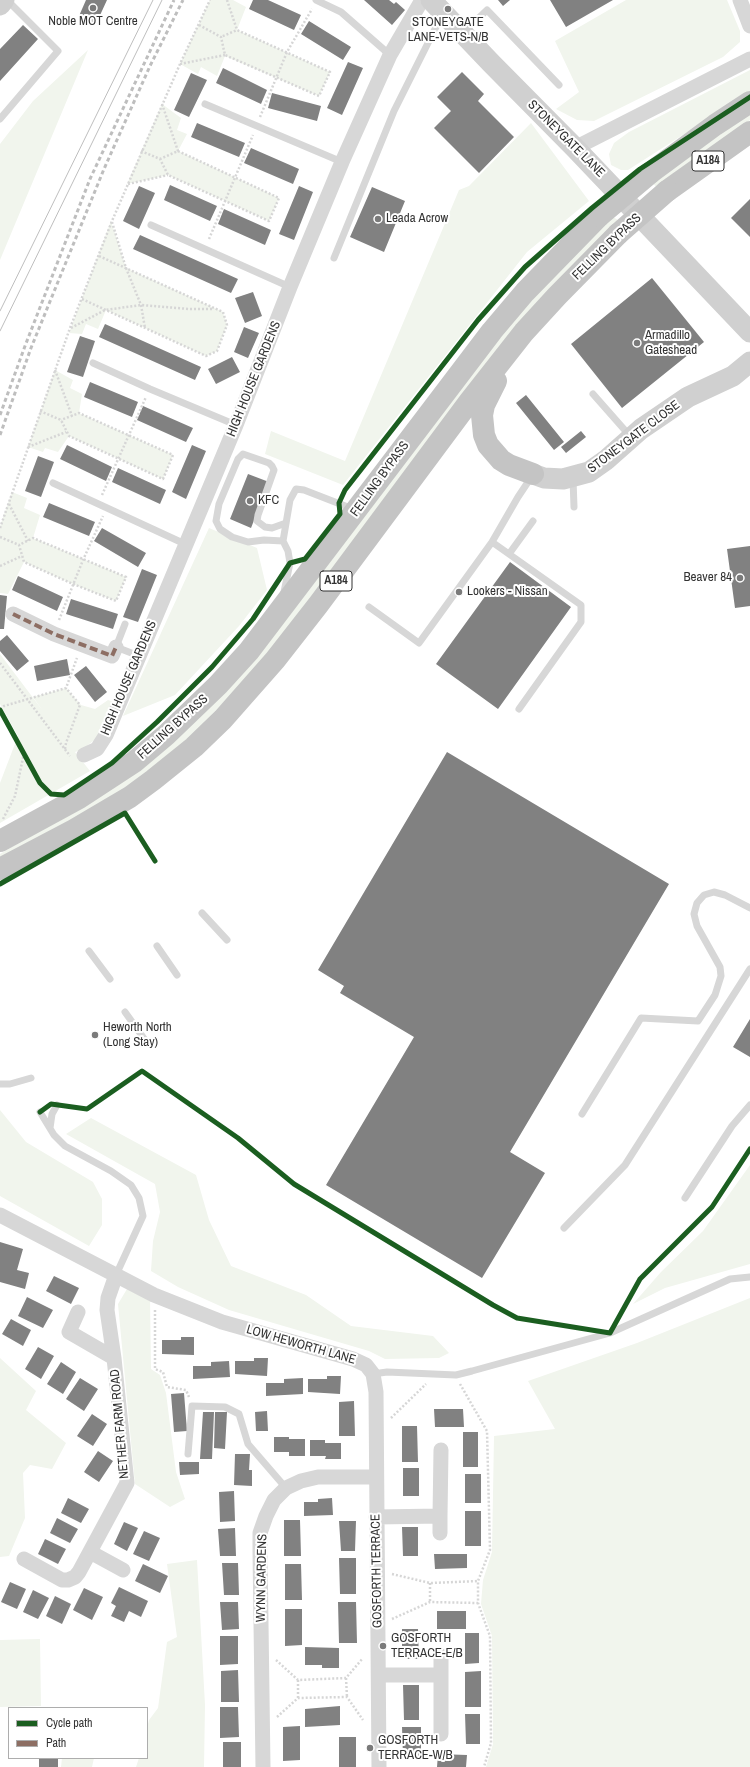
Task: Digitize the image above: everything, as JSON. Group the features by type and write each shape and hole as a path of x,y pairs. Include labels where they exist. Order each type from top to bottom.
{"highway":[{"name":"FELLING BYPASS","path":"0,841 79,798 134,762 176,726 218,685 249,651 492,331 536,280 599,216 650,173 715,125 750,102"},
{"name":"FELLING BYPASS","path":"0,869 74,830 130,797 188,751 223,719 270,666 318,605 449,428 524,332 618,234 667,191 750,132"},
{"path":"524,332 489,393 484,405 482,425 488,445 494,453 509,465 534,474"}],"street":[{"path":"0,5 6,0"},
{"name":"HIGH HOUSE GARDENS","path":"79,759 97,749 106,735 236,425 290,286 342,162 390,55 422,0"},
{"path":"740,0 750,26"},
{"name":"STONEYGATE LANE","path":"437,7 575,148 750,332"},
{"path":"575,148 750,59"},
{"name":"STONEYGATE CLOSE","path":"534,474 550,479 573,478 589,472 606,460 641,429 688,397 733,376 750,362"},
{"path":"13,614 54,634 112,656 116,647"},
{"name":"LOW HEWORTH LANE","path":"0,1215 154,1296 222,1322 354,1359 366,1364 373,1374"},
{"name":"NETHER FARM ROAD","path":"24,1559 62,1580 68,1580 75,1577 127,1483 114,1358 107,1310 108,1298 116,1275"},
{"path":"78,1312 68,1332 114,1358"},
{"name":"GOSFORTH TERRACE","path":"373,1374 376,1392 379,1767"},
{"path":"440,1532 441,1450"},
{"name":"WYNN GARDENS","path":"263,1767 260,1533 266,1516 274,1500 286,1488 301,1480 318,1477 376,1477"},
{"path":"376,1518 440,1516"},
{"path":"90,1552 123,1570"},
{"path":"441,1656 441,1734"},
{"path":"379,1675 441,1675"}],"lane":[{"path":"0,119 58,51 6,0"},
{"path":"316,0 341,12 390,55"},
{"path":"334,258 437,7"},
{"path":"462,33 487,10 559,85"},
{"path":"205,104 342,162"},
{"path":"151,225 290,286"},
{"path":"93,363 236,425"},
{"path":"593,394 631,438"},
{"path":"283,541 264,540 248,542 232,537 220,529 216,521 219,504 238,459 243,454 269,463 274,470 258,515 258,521 265,527 272,528 286,523"},
{"path":"369,607 420,643 492,542 518,497 534,474"},
{"path":"573,478 574,507"},
{"path":"53,483 185,544"},
{"path":"280,610 290,563 288,551 283,541 290,500 296,489 304,490 356,511"},
{"path":"509,554 533,521"},
{"path":"492,542 581,606 581,622 519,709"},
{"path":"126,624 116,647 140,656"},
{"path":"582,1114 641,1018 698,1021 715,995 721,976 720,967 697,926 694,914 697,903 704,895 714,892 725,895 750,908"},
{"path":"202,913 227,940"},
{"path":"157,946 177,975"},
{"path":"89,950 110,979"},
{"path":"564,1228 626,1165 750,969"},
{"path":"125,1012 145,1040"},
{"path":"0,1084 10,1084 30,1078"},
{"path":"50,1128 52,1114 57,1105"},
{"path":"685,1198 732,1126 750,1105"},
{"path":"40,1112 54,1134 65,1146 111,1171 131,1185 139,1198 143,1216 116,1275"},
{"path":"373,1374 387,1372 456,1375 610,1333 730,1279 750,1277"},
{"path":"188,1454 192,1406 225,1407 239,1414 248,1444 286,1488"}],"path":[{"path":"0,528 70,328 112,221 141,151 210,0"},
{"path":"227,0 237,30"},
{"path":"204,249 287,52 316,0"},
{"path":"198,25 221,37 225,55"},
{"path":"180,64 225,55 319,96 330,72 237,30 221,37"},
{"path":"127,184 168,176 269,221 279,198 178,151 162,104"},
{"path":"141,151 160,159 168,176"},
{"path":"160,159 178,151"},
{"path":"112,221 126,268 141,305 146,328"},
{"path":"82,299 206,356 217,351 228,325 223,312 99,256"},
{"path":"70,328 105,310 141,305 190,309 214,309"},
{"path":"55,370 72,416"},
{"path":"97,504 150,389"},
{"path":"40,411 61,420 79,413 173,455 163,479 69,436 61,420"},
{"path":"28,447 66,432"},
{"path":"8,504 28,541"},
{"path":"54,634 83,560 107,509"},
{"path":"0,537 19,545 33,538 126,577 116,601 24,562 19,545"},
{"path":"0,566 22,556"},
{"path":"66,688 82,644"},
{"path":"0,663 65,750 79,759"},
{"path":"3,716 0,710 4,706 66,688"},
{"path":"65,750 66,743 80,705 66,688"},
{"path":"20,747 27,759"},
{"path":"0,824 15,796 24,753"},
{"path":"154,1296 155,1369 163,1372 167,1387 186,1390 192,1406"},
{"path":"376,1433 437,1374"},
{"path":"456,1375 462,1389 487,1431 490,1550 478,1581 478,1603 490,1636 491,1743 484,1767"},
{"path":"377,1570 430,1583 478,1581"},
{"path":"430,1583 430,1602"},
{"path":"378,1625 430,1602 478,1603"},
{"path":"378,1640 346,1678 347,1697 379,1742"},
{"path":"262,1648 298,1680 346,1678"},
{"path":"298,1680 298,1698"},
{"path":"263,1730 298,1698 347,1697"}],"shaded area":[{"path":"210,0 233,0 246,7 237,30 330,72 319,96 225,56 217,76 201,67 198,74 180,64"},
{"path":"626,0 727,0 740,31 740,42 723,57 594,121 577,120 556,109 579,92 555,41"},
{"path":"88,50 0,260 0,144 33,101"},
{"path":"750,70 750,92 628,170 621,170 611,165 609,154 614,143 629,132"},
{"path":"162,104 181,118 177,130 187,134 178,151 279,198 269,221 168,175 127,184"},
{"path":"750,111 750,120 660,190 652,183"},
{"path":"531,123 589,201 527,252 343,485 265,454 271,431 345,461 459,190 469,186"},
{"path":"612,216 619,221 294,622 239,686 193,735 136,784 0,861 0,854 134,774 498,333"},
{"path":"111,221 126,268 223,312 227,325 217,351 206,356 106,310 98,329 86,324 82,334 69,333"},
{"path":"55,370 73,380 70,388 82,394 79,413 173,455 163,479 69,436 58,452 45,448 43,452 28,447"},
{"path":"12,492 27,498 24,508 40,515 33,538 126,577 116,601 24,562 8,594 0,593 0,526"},
{"path":"209,528 257,548 267,590 239,626 175,695 123,716"},
{"path":"0,654 43,711 33,697 66,688 81,705 95,709 108,700 114,702 96,739 81,750 75,752 90,771 0,823 0,783 18,736 0,704"},
{"path":"0,1110 26,1142 93,1182 102,1199 102,1225 89,1246 0,1196"},
{"path":"91,1118 196,1175 209,1220 231,1266 306,1295 351,1326 433,1336 449,1353 439,1358 385,1359 369,1351 229,1310 178,1287 151,1271 153,1241 160,1212 155,1184 66,1134"},
{"path":"750,1165 750,1264 665,1288 633,1304 661,1272 703,1231"},
{"path":"127,1289 150,1297 151,1369 160,1375 166,1393 176,1472 185,1499 170,1507 135,1484 118,1304"},
{"path":"750,1298 750,1767 486,1767 493,1744 492,1636 481,1604 483,1580 492,1552 494,1436 555,1429 528,1381 637,1343"},
{"path":"0,1358 36,1391 26,1410 66,1443 52,1469 30,1465 23,1473 25,1518 9,1556 0,1557"},
{"path":"197,1560 205,1705 204,1767 136,1767 139,1759 148,1759 148,1724 149,1720 158,1708 167,1642 177,1637 167,1564"},
{"path":"40,1639 41,1706 0,1707 0,1640"},
{"path":"62,1759 94,1759 92,1767 61,1767"}],"building":[{"name":"Noble MOT Centre","path":"86,0 107,0 96,24 79,16"},
{"path":"253,0 268,0 301,15 294,30 249,9"},
{"path":"364,0 389,0 394,4 396,2 405,10 392,25"},
{"path":"498,0 510,0 503,6"},
{"path":"550,0 613,0 566,27"},
{"path":"309,21 351,47 343,60 301,34"},
{"path":"23,25 38,39 0,81 0,49"},
{"path":"348,62 363,68 342,115 327,108"},
{"path":"223,68 267,90 261,104 216,83"},
{"path":"462,72 484,94 478,101 514,137 479,173 434,128 451,111 437,97"},
{"path":"191,73 207,80 189,117 174,110"},
{"path":"272,93 321,106 317,121 268,108"},
{"path":"197,123 245,143 239,157 191,137"},
{"path":"251,148 299,169 293,184 244,163"},
{"path":"170,185 217,206 210,221 164,200"},
{"path":"139,186 155,193 139,229 123,221"},
{"path":"299,186 313,192 294,240 279,234"},
{"name":"Leada Acrow","path":"372,187 405,201 384,252 350,237"},
{"path":"750,199 750,237 731,218"},
{"path":"224,209 271,230 265,245 218,224"},
{"path":"140,235 238,279 231,293 133,249"},
{"name":"Armadillo Gateshead","path":"652,278 704,342 622,408 571,344"},
{"path":"253,292 262,316 245,323 235,298"},
{"path":"105,324 201,367 195,380 99,337"},
{"path":"244,327 259,333 248,358 234,352"},
{"path":"80,336 95,341 83,377 67,372"},
{"path":"232,357 240,372 216,384 208,369"},
{"path":"90,382 138,402 132,417 84,397"},
{"path":"526,395 564,442 554,450 516,403"},
{"path":"143,406 193,428 186,442 137,420"},
{"path":"581,431 586,437 566,453 561,447"},
{"path":"67,445 112,467 106,481 60,459"},
{"path":"192,445 206,451 186,499 172,492"},
{"path":"38,456 54,462 41,497 25,491"},
{"path":"118,468 166,490 160,504 112,482"},
{"name":"KFC","path":"248,474 269,482 251,528 230,519"},
{"path":"49,503 95,522 89,536 43,517"},
{"path":"102,528 146,553 138,567 94,541"},
{"name":"Beaver 84","path":"750,546 750,606 735,608 727,549"},
{"path":"510,562 571,607 498,709 436,664"},
{"path":"142,569 157,575 138,622 123,617"},
{"path":"18,576 63,597 57,611 12,590"},
{"path":"0,595 7,596 4,629 0,629"},
{"path":"71,599 118,614 113,629 66,614"},
{"path":"7,635 29,661 17,671 0,651 0,641"},
{"path":"67,659 70,675 37,681 34,666"},
{"path":"86,666 107,692 95,702 74,675"},
{"path":"447,752 669,884 510,1152 545,1173 482,1278 326,1185 414,1037 340,993 344,986 318,970"},
{"path":"750,1019 750,1057 733,1047"},
{"path":"0,1242 23,1249 17,1270 29,1273 25,1289 0,1282"},
{"path":"54,1276 79,1288 71,1304 46,1291"},
{"path":"27,1297 53,1310 43,1328 18,1316"},
{"path":"11,1319 31,1330 23,1346 2,1334"},
{"path":"181,1337 194,1337 194,1355 162,1354 162,1340 181,1340"},
{"path":"38,1347 54,1356 41,1379 25,1369"},
{"path":"254,1358 268,1358 267,1376 235,1374 235,1361 254,1361"},
{"path":"229,1361 230,1377 193,1379 193,1366 211,1366 211,1362"},
{"path":"61,1362 76,1372 63,1394 47,1384"},
{"path":"327,1376 341,1376 340,1394 308,1392 308,1379 327,1379"},
{"path":"80,1378 98,1389 84,1411 66,1399"},
{"path":"303,1378 303,1394 266,1396 266,1383 284,1383 284,1379"},
{"path":"184,1393 187,1431 174,1432 171,1394"},
{"path":"354,1401 355,1436 339,1436 339,1402"},
{"path":"434,1409 463,1409 464,1427 435,1427"},
{"path":"267,1411 268,1431 256,1431 255,1412"},
{"path":"203,1412 214,1412 212,1459 200,1459"},
{"path":"215,1412 227,1412 225,1449 214,1448"},
{"path":"92,1414 107,1424 93,1446 77,1436"},
{"path":"402,1426 417,1426 418,1462 402,1462"},
{"path":"463,1432 478,1432 478,1467 463,1467"},
{"path":"274,1437 305,1439 305,1456 289,1456 289,1452 274,1452"},
{"path":"310,1440 325,1440 325,1443 341,1443 341,1459 325,1459 326,1456 310,1456"},
{"path":"98,1451 113,1461 99,1482 84,1472"},
{"path":"235,1454 250,1454 249,1470 252,1470 252,1486 234,1485"},
{"path":"179,1462 199,1462 199,1474 180,1475"},
{"path":"403,1468 419,1468 419,1496 403,1496"},
{"path":"465,1474 481,1474 481,1503 465,1503"},
{"path":"234,1491 235,1521 220,1522 219,1492"},
{"path":"68,1498 89,1509 81,1523 61,1513"},
{"path":"332,1498 333,1515 304,1516 304,1502 318,1502 318,1499"},
{"path":"465,1511 481,1511 481,1546 465,1546"},
{"path":"57,1518 78,1529 70,1543 50,1533"},
{"path":"284,1520 300,1520 301,1556 284,1556"},
{"path":"339,1521 356,1521 355,1551 341,1551"},
{"path":"124,1522 138,1528 127,1551 114,1544"},
{"path":"402,1527 418,1527 418,1556 403,1556"},
{"path":"235,1528 236,1556 220,1556 218,1529"},
{"path":"144,1531 160,1538 149,1561 133,1554"},
{"path":"45,1539 66,1549 58,1564 38,1554"},
{"path":"434,1554 467,1554 467,1568 435,1569"},
{"path":"339,1558 356,1558 356,1594 340,1594"},
{"path":"222,1563 238,1563 239,1595 224,1595"},
{"path":"143,1564 168,1576 160,1593 135,1581"},
{"path":"285,1564 301,1564 302,1600 285,1600"},
{"path":"10,1582 26,1589 17,1609 1,1602"},
{"path":"119,1587 148,1601 141,1617 129,1611 124,1622 111,1616 116,1606 111,1603"},
{"path":"84,1588 103,1597 92,1620 73,1610"},
{"path":"33,1590 49,1598 38,1619 23,1612"},
{"path":"55,1596 71,1604 62,1624 46,1616"},
{"path":"220,1602 238,1602 239,1629 222,1630"},
{"path":"338,1602 356,1602 357,1643 339,1643"},
{"path":"285,1609 302,1609 302,1645 285,1646"},
{"path":"437,1611 466,1611 466,1629 437,1629"},
{"path":"402,1629 418,1629 419,1659 402,1659"},
{"path":"465,1633 479,1633 479,1663 465,1664"},
{"path":"220,1636 238,1636 238,1664 220,1665"},
{"path":"305,1647 339,1648 339,1668 322,1668 322,1665 305,1665"},
{"path":"238,1670 239,1702 221,1702 221,1671"},
{"path":"481,1671 481,1707 465,1707 465,1672"},
{"path":"403,1685 419,1685 419,1720 404,1720"},
{"path":"340,1706 340,1725 305,1727 305,1709"},
{"path":"220,1707 238,1707 239,1737 220,1738"},
{"path":"465,1714 480,1714 480,1744 466,1744"},
{"path":"300,1726 300,1760 283,1761 283,1727"},
{"path":"402,1727 421,1727 421,1756 403,1756"},
{"path":"339,1737 356,1737 356,1767 339,1767"},
{"path":"223,1742 241,1742 241,1767 223,1767"},
{"path":"438,1754 467,1755 466,1767 437,1767"},
{"path":"39,1759 58,1759 58,1767 39,1767"}],"tram line":[{"path":"0,311 153,0"},
{"path":"0,331 162,0"}],"railway":[{"path":"0,415 25,346 90,179 174,0"},
{"path":"0,435 31,348 104,169 150,66 183,0"}],"marked path":[{"path":"13,614 54,634 112,656 116,647"}],"cycle path":[{"path":"0,710 40,783 51,794 64,795 112,763 157,722 212,667 253,619 290,563 305,559 340,514 339,503 345,490 478,320 525,267 592,208 640,169 750,97"},
{"path":"0,884 125,813 155,861"},
{"path":"40,1112 51,1104 87,1109 142,1071 238,1138 294,1184 493,1305 517,1318 610,1333 640,1279 712,1207 750,1149"}],"place":[{"name":"Noble MOT Centre","path":"93,8"},
{"name":"STONEYGATE LANE-VETS-N/B","path":"448,9"},
{"name":"Leada Acrow","path":"378,219"},
{"name":"Armadillo Gateshead","path":"637,343"},
{"name":"KFC","path":"250,501"},
{"name":"Beaver 84","path":"740,578"},
{"name":"Lookers - Nissan","path":"459,592"},
{"name":"Heworth North (Long Stay)","path":"95,1035"},
{"name":"GOSFORTH TERRACE-E/B","path":"383,1646"},
{"name":"GOSFORTH TERRACE-W/B","path":"370,1748"}]}
